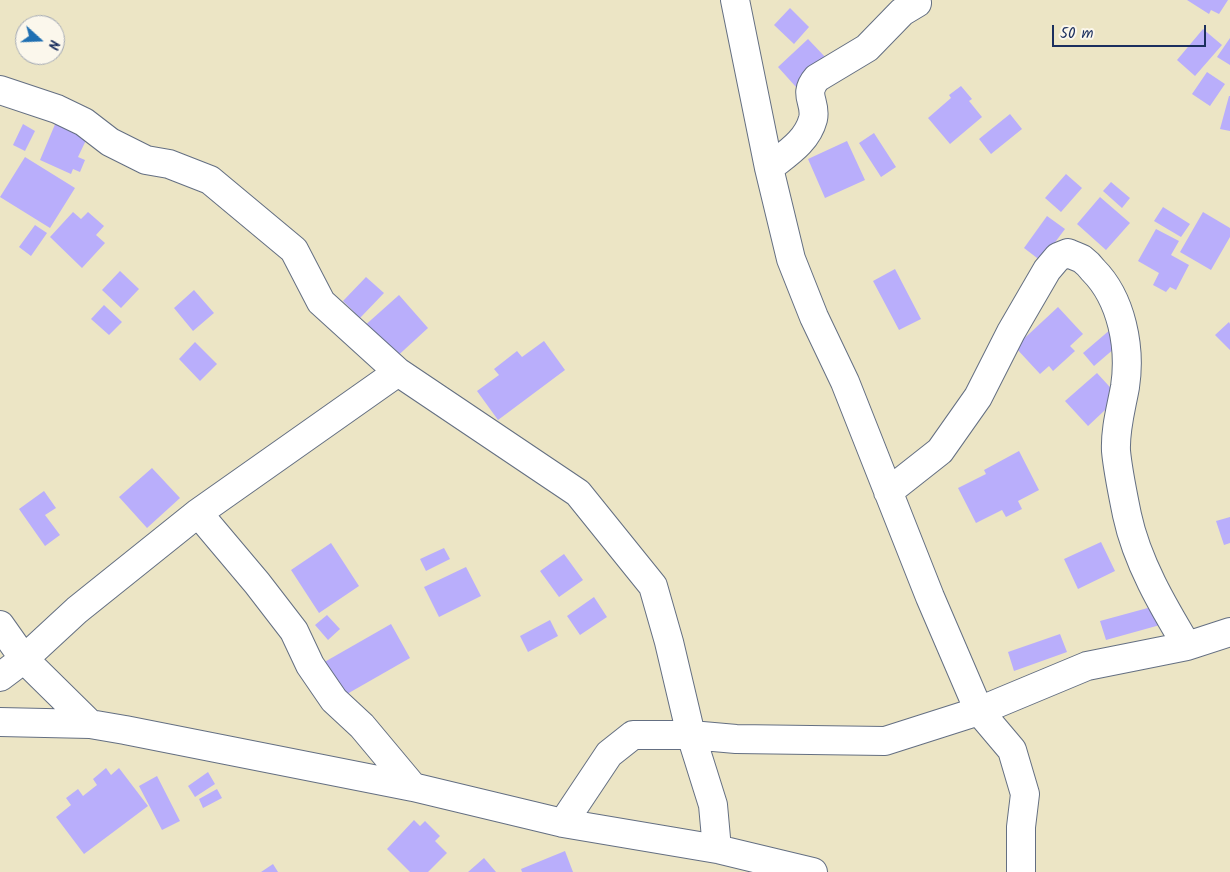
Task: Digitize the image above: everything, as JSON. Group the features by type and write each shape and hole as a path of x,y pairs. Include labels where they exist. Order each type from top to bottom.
{"street":[{"path":"735,0 769,168 791,259 814,317 845,382 930,597 979,711 1012,750 1025,794 1021,826 1021,872"},
{"path":"769,168 790,152 807,135 814,117 809,93 811,85 817,78 867,48 902,12 917,3"},
{"path":"0,90 57,109 84,122 110,142 146,160 169,164 210,180 294,250 321,302 398,372 578,493 653,586 669,642 691,735 713,805 717,848"},
{"path":"888,492 940,451 978,397 1011,332 1047,270 1058,257 1068,253 1083,260 1103,280 1124,332 1126,354 1125,387 1117,423 1116,451 1127,517 1139,555 1163,605 1188,646"},
{"path":"0,676 24,659 77,610 198,513 398,372"},
{"path":"198,513 257,583 294,631 310,665 334,700 362,726 413,787"},
{"path":"0,626 24,659 90,724"},
{"path":"563,823 609,754 633,735 691,735 736,739 885,741 979,711 1087,666 1188,646 1230,632"},
{"path":"0,722 90,724 413,787 563,823 717,848 813,872"}],"building":[{"path":"1187,0 1228,0 1219,14 1211,10 1209,14"},
{"path":"790,8 809,27 794,44 774,25"},
{"path":"1203,29 1222,45 1195,76 1177,60"},
{"path":"1230,38 1230,65 1217,57"},
{"path":"808,39 827,59 796,87 778,67"},
{"path":"1207,72 1225,84 1210,106 1192,94"},
{"path":"961,86 972,99 969,101 982,117 950,144 928,118 951,98 949,95"},
{"path":"1230,96 1230,131 1220,129"},
{"path":"1010,114 1022,129 991,154 979,139"},
{"path":"56,122 88,136 78,157 85,160 80,172 73,169 71,174 40,160"},
{"path":"23,124 35,131 25,151 13,145"},
{"path":"874,133 896,167 881,177 859,143"},
{"path":"847,141 865,180 825,198 808,159"},
{"path":"25,157 75,188 50,228 0,197"},
{"path":"1066,174 1082,188 1061,212 1045,198"},
{"path":"1111,182 1130,198 1122,208 1103,191"},
{"path":"1100,197 1130,223 1106,250 1077,224"},
{"path":"1163,207 1190,224 1181,237 1154,221"},
{"path":"73,212 81,219 88,212 104,226 96,235 105,243 82,268 50,237"},
{"path":"1203,212 1230,228 1230,237 1211,270 1180,252"},
{"path":"1047,216 1065,229 1041,261 1024,248"},
{"path":"35,225 47,233 31,256 19,247"},
{"path":"1156,229 1179,241 1171,255 1189,265 1176,290 1170,287 1166,292 1153,285 1159,273 1138,261"},
{"path":"895,269 921,319 899,330 873,281"},
{"path":"120,271 139,289 121,308 102,290"},
{"path":"366,277 384,293 360,318 343,301"},
{"path":"194,290 214,313 193,331 174,308"},
{"path":"399,295 428,328 392,361 362,328"},
{"path":"104,305 122,322 109,335 91,319"},
{"path":"1058,307 1083,334 1070,346 1075,351 1053,371 1049,366 1040,374 1015,347"},
{"path":"1229,322 1230,324 1230,350 1215,335"},
{"path":"1111,329 1122,342 1094,366 1083,353"},
{"path":"544,341 565,370 498,420 477,391 499,375 494,369 517,351 522,357"},
{"path":"195,342 217,364 200,381 179,359"},
{"path":"1097,373 1119,397 1088,426 1065,401"},
{"path":"1019,451 1039,490 1018,501 1022,509 1006,517 1002,510 976,523 958,488 986,474 984,470"},
{"path":"152,468 180,498 147,528 119,497"},
{"path":"44,491 56,508 45,515 60,535 45,546 19,509"},
{"path":"1230,517 1230,543 1224,545 1216,521"},
{"path":"1101,542 1115,571 1078,589 1064,559"},
{"path":"331,543 359,586 319,613 291,570"},
{"path":"444,548 450,559 426,571 420,559"},
{"path":"564,554 583,580 559,597 540,571"},
{"path":"466,567 481,596 439,617 424,587"},
{"path":"594,597 607,617 580,635 567,616"},
{"path":"1155,606 1160,625 1106,640 1100,621"},
{"path":"327,615 340,629 328,640 315,625"},
{"path":"550,620 558,636 528,652 520,636"},
{"path":"391,624 410,658 340,698 321,664"},
{"path":"1060,634 1067,652 1014,671 1008,652"},
{"path":"106,768 111,775 119,768 148,806 84,854 56,817 71,805 66,798 78,789 83,796 97,785 93,779"},
{"path":"208,772 215,784 195,797 188,786"},
{"path":"157,776 180,821 162,830 139,786"},
{"path":"217,789 222,798 203,808 199,799"},
{"path":"414,820 420,826 425,821 440,836 435,841 447,853 428,872 410,872 387,849"},
{"path":"565,851 573,872 522,872 521,869"},
{"path":"484,858 496,872 468,872"},
{"path":"273,864 278,872 261,872"}]}
